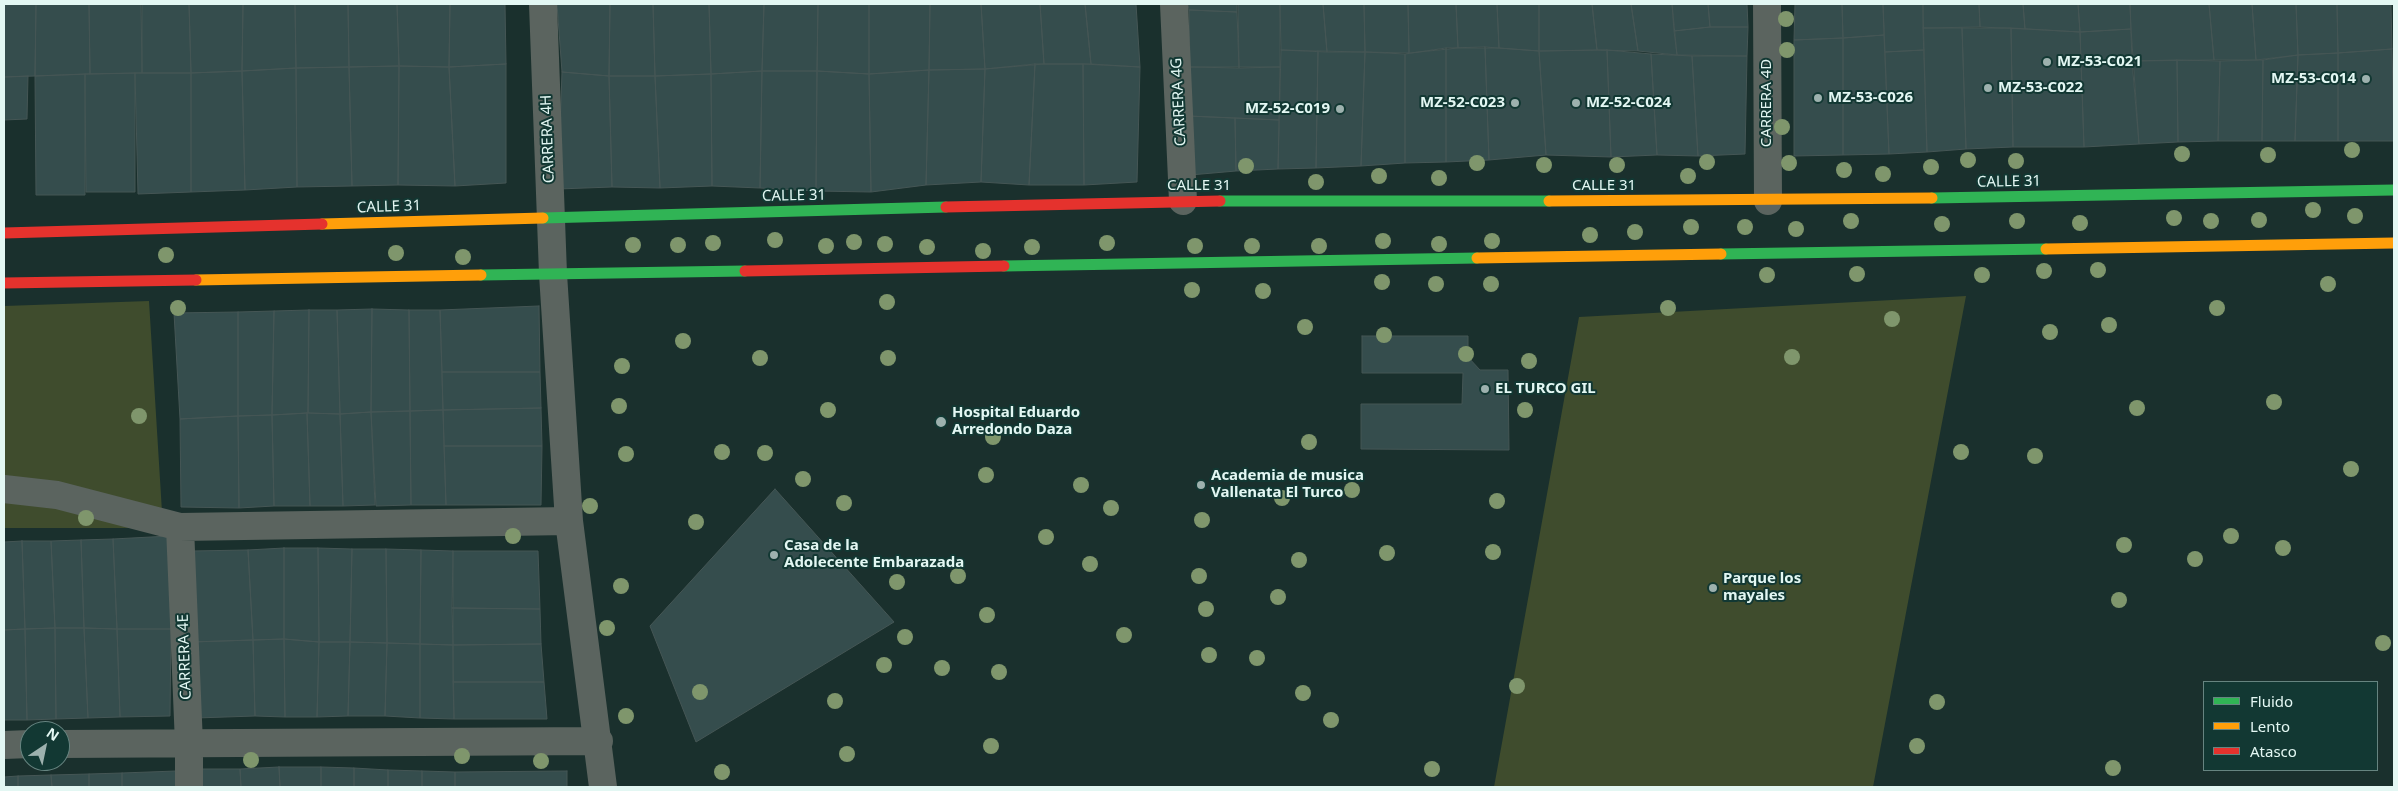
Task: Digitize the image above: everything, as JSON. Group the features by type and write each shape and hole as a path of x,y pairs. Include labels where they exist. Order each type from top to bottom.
{"street":[{"name":"CARRERA 4H","path":"543,4 553,274 568,522 603,787"},
{"name":"CARRERA 4G","path":"1174,4 1183,201"},
{"name":"CARRERA 4D","path":"1767,4 1768,201"},
{"name":"CALLE 31","path":"4,233 1183,201 1768,201 2394,190"},
{"path":"4,283 2394,243"},
{"path":"4,489 57,495 180,527 568,522"},
{"name":"CARRERA 4E","path":"180,527 189,787"},
{"path":"70,744 598,740"},
{"path":"4,745 20,744"}],"green space":[{"name":"Parque los mayales","path":"1966,296 1873,787 1494,787 1579,317"},
{"path":"149,301 163,528 4,528 4,306"}],"building":[{"path":"4,4 36,4 35,76 4,77"},
{"path":"36,4 89,4 90,74 35,76"},
{"path":"89,4 141,4 142,73 90,74"},
{"path":"142,4 189,4 191,73 142,73"},
{"path":"189,4 243,4 242,71 191,73"},
{"path":"243,4 295,4 296,68 242,71"},
{"path":"295,4 348,4 349,67 296,68"},
{"path":"348,4 397,4 399,66 349,67"},
{"path":"397,4 450,4 449,67 399,66"},
{"path":"450,4 505,4 506,64 449,67"},
{"path":"557,4 610,4 609,76 562,72"},
{"path":"610,4 653,4 655,76 609,76"},
{"path":"653,4 709,4 711,74 655,76"},
{"path":"709,4 764,4 762,71 711,74"},
{"path":"764,4 818,4 817,71 762,71"},
{"path":"818,4 869,4 869,74 817,71"},
{"path":"869,4 930,4 929,70 869,74"},
{"path":"930,4 981,4 985,69 929,70"},
{"path":"981,4 1040,4 1044,64 985,69"},
{"path":"1040,4 1085,4 1091,64 1044,64"},
{"path":"1085,4 1136,4 1140,67 1091,64"},
{"path":"1188,4 1237,4 1237,12 1189,10"},
{"path":"1238,4 1280,4 1280,67 1239,68"},
{"path":"1280,4 1323,4 1327,52 1281,50"},
{"path":"1323,4 1364,4 1365,52 1327,52"},
{"path":"1364,4 1408,4 1409,53 1365,52"},
{"path":"1408,4 1456,4 1458,48 1409,53"},
{"path":"1456,4 1497,4 1499,48 1458,48"},
{"path":"1497,4 1539,4 1539,51 1499,48"},
{"path":"1539,4 1592,4 1597,50 1539,51"},
{"path":"1592,4 1631,4 1638,51 1597,50"},
{"path":"1631,4 1672,4 1677,55 1638,51"},
{"path":"1672,4 1708,4 1710,27 1674,31"},
{"path":"1708,4 1747,4 1748,27 1710,27"},
{"path":"1795,4 1842,4 1843,38 1794,40"},
{"path":"1842,4 1883,4 1884,35 1843,38"},
{"path":"1883,4 1923,4 1924,50 1885,52"},
{"path":"1923,4 1979,4 1980,27 1923,28"},
{"path":"1979,4 2023,4 2025,29 1980,27"},
{"path":"2023,4 2078,4 2080,32 2025,29"},
{"path":"2078,4 2130,4 2131,29 2080,32"},
{"path":"2130,4 2209,4 2214,60 2132,61"},
{"path":"2209,4 2252,4 2256,60 2214,60"},
{"path":"2252,4 2296,4 2298,55 2256,60"},
{"path":"2296,4 2337,4 2338,53 2298,55"},
{"path":"2337,4 2391,4 2392,49 2338,53"},
{"path":"1189,10 1237,12 1239,68 1190,67"},
{"path":"1710,27 1748,27 1747,56 1677,55 1674,31"},
{"path":"1923,28 1962,28 1966,149 1927,152"},
{"name":"MZ-53-C022","path":"1962,28 2011,28 2013,147 1966,149"},
{"name":"MZ-53-C021","path":"2011,28 2080,32 2084,147 2013,147"},
{"path":"2131,29 2139,144 2084,147 2080,32"},
{"path":"1884,35 1889,154 1843,155 1843,38"},
{"name":"MZ-53-C026","path":"1843,38 1843,155 1794,156 1794,40"},
{"name":"MZ-52-C023","path":"1485,47 1539,51 1546,155 1489,160"},
{"path":"1485,47 1489,160 1446,162 1446,48"},
{"path":"1446,48 1446,162 1405,163 1405,54"},
{"name":"MZ-53-C014","path":"2392,49 2394,141 2338,141 2338,53"},
{"path":"1281,50 1318,51 1316,168 1278,169"},
{"path":"1607,50 1651,54 1657,155 1611,157"},
{"name":"MZ-52-C024","path":"1607,50 1611,157 1546,155 1539,51"},
{"path":"1924,50 1927,152 1889,154 1885,52"},
{"name":"MZ-52-C019","path":"1318,51 1365,52 1361,166 1316,168"},
{"path":"1365,52 1405,54 1405,163 1361,166"},
{"path":"2338,53 2338,141 2295,141 2298,55"},
{"path":"1651,54 1692,56 1698,156 1657,155"},
{"path":"2298,55 2295,141 2262,141 2263,60"},
{"path":"1692,56 1747,56 1745,154 1698,156"},
{"path":"2177,60 2220,61 2218,141 2178,142"},
{"path":"2177,60 2178,142 2139,144 2132,61"},
{"path":"2263,60 2262,141 2218,141 2220,61"},
{"path":"506,64 506,183 455,186 449,67"},
{"path":"1035,64 1083,64 1084,185 1029,185"},
{"path":"1035,64 1029,185 981,182 985,69"},
{"path":"1083,64 1140,67 1137,182 1084,185"},
{"path":"399,66 449,67 455,186 398,185"},
{"path":"399,66 398,185 352,186 349,67"},
{"path":"349,67 352,186 297,187 296,68"},
{"path":"1190,67 1280,67 1279,120 1188,116"},
{"path":"296,68 297,187 245,190 242,71"},
{"path":"985,69 981,182 926,185 929,70"},
{"path":"929,70 926,185 871,192 869,74"},
{"path":"242,71 245,190 191,192 191,73"},
{"path":"762,71 817,71 816,191 760,188"},
{"path":"762,71 760,188 712,186 711,74"},
{"path":"817,71 869,74 871,192 816,191"},
{"path":"562,72 609,76 612,187 558,189"},
{"path":"135,73 191,73 191,192 138,194"},
{"path":"135,73 135,192 86,192 85,74"},
{"path":"85,74 85,195 36,195 35,76"},
{"path":"711,74 712,186 660,188 655,76"},
{"path":"28,76 27,119 4,120 4,77"},
{"path":"609,76 655,76 660,188 612,187"},
{"path":"1188,116 1235,118 1236,171 1190,175"},
{"path":"1235,118 1279,120 1278,169 1236,171"},
{"path":"539,306 540,372 442,372 440,310"},
{"path":"372,309 371,412 340,414 337,310"},
{"path":"372,309 409,310 410,411 371,412"},
{"path":"309,310 308,413 272,415 274,311"},
{"path":"309,310 337,310 340,414 308,413"},
{"path":"409,310 440,310 443,410 410,411"},
{"path":"274,311 272,415 238,416 238,312"},
{"path":"238,312 238,416 180,419 174,313"},
{"name":"EL TURCO GIL","path":"1362,336 1468,336 1468,357 1480,370 1508,370 1509,450 1361,449 1361,404 1462,404 1463,373 1362,373"},
{"path":"442,372 540,372 541,408 443,410"},
{"path":"541,408 542,446 444,446 443,410"},
{"path":"443,410 446,505 411,505 410,411"},
{"path":"410,411 411,505 376,506 371,412"},
{"path":"371,412 375,505 343,506 340,414"},
{"path":"307,413 310,506 274,506 272,415"},
{"path":"307,413 340,414 343,506 310,506"},
{"path":"272,415 274,506 239,508 238,416"},
{"path":"238,416 239,508 181,507 180,419"},
{"path":"444,446 542,446 541,505 446,505"},
{"name":"Casa de la Adolecente Embarazada","path":"775,489 894,622 696,742 650,626"},
{"path":"170,536 171,629 117,629 113,539"},
{"path":"113,539 117,629 84,628 81,540"},
{"path":"81,540 84,628 55,628 51,541"},
{"path":"22,541 51,541 55,628 25,629"},
{"path":"22,541 25,629 4,630 4,542"},
{"path":"284,548 318,548 319,642 284,639"},
{"path":"284,548 284,639 253,640 248,550"},
{"path":"318,548 352,549 350,642 319,642"},
{"path":"352,549 386,549 387,643 350,642"},
{"path":"386,549 421,550 420,644 387,643"},
{"path":"248,550 253,640 191,642 192,551"},
{"path":"421,550 453,551 453,645 420,644"},
{"path":"453,551 538,551 540,609 452,608"},
{"path":"452,608 540,609 541,644 453,645"},
{"path":"55,628 84,628 88,718 56,719"},
{"path":"55,628 56,719 27,720 25,629"},
{"path":"84,628 117,629 120,717 88,718"},
{"path":"25,629 27,720 4,720 4,630"},
{"path":"117,629 171,629 170,716 120,717"},
{"path":"284,639 285,717 255,716 253,640"},
{"path":"284,639 319,642 317,717 285,717"},
{"path":"253,640 255,716 196,718 191,642"},
{"path":"319,642 350,642 348,716 317,717"},
{"path":"350,642 387,643 385,716 348,716"},
{"path":"387,643 420,644 420,718 385,716"},
{"path":"420,644 453,645 454,719 420,718"},
{"path":"541,644 544,682 453,682 453,645"},
{"path":"453,682 544,682 547,719 454,719"},
{"path":"279,767 280,787 241,787 240,769"},
{"path":"279,767 321,767 321,787 280,787"},
{"path":"321,767 354,768 354,787 321,787"},
{"path":"354,768 388,770 388,787 354,787"},
{"path":"201,769 240,769 241,787 202,787"},
{"path":"388,770 422,771 422,787 388,787"},
{"path":"176,771 176,787 122,787 122,773"},
{"path":"422,771 455,772 455,787 422,787"},
{"path":"567,771 567,787 455,787 455,772"},
{"path":"122,773 122,787 89,787 89,774"},
{"path":"89,774 89,787 52,787 51,775"},
{"path":"51,775 52,787 18,787 18,776"},
{"path":"18,776 18,787 4,787 4,777"}],"traffic: fast":[{"path":"1932,198 2394,190"},
{"path":"1220,201 1549,201"},
{"path":"543,218 946,207"},
{"path":"1721,254 2046,249"},
{"path":"1004,266 1477,258"},
{"path":"481,275 745,271"}],"traffic: slow":[{"path":"1549,201 1932,198"},
{"path":"322,224 543,218"},
{"path":"2046,249 2394,243"},
{"path":"1477,258 1721,254"},
{"path":"196,280 481,275"}],"traffic: jam":[{"path":"946,207 1220,201"},
{"path":"4,233 322,224"},
{"path":"745,271 1004,266"},
{"path":"4,283 196,280"}],"place":[{"name":"MZ-53-C021","path":"2047,62"},
{"name":"MZ-53-C014","path":"2366,79"},
{"name":"MZ-53-C022","path":"1988,88"},
{"name":"MZ-53-C026","path":"1818,98"},
{"name":"MZ-52-C023","path":"1515,103"},
{"name":"MZ-52-C024","path":"1576,103"},
{"name":"MZ-52-C019","path":"1340,109"},
{"name":"EL TURCO GIL","path":"1485,389"},
{"name":"Hospital Eduardo Arredondo Daza","path":"941,422"},
{"name":"Academia de musica Vallenata El Turco","path":"1201,485"},
{"name":"Casa de la Adolecente Embarazada","path":"774,555"},
{"name":"Parque los mayales","path":"1713,588"}]}
